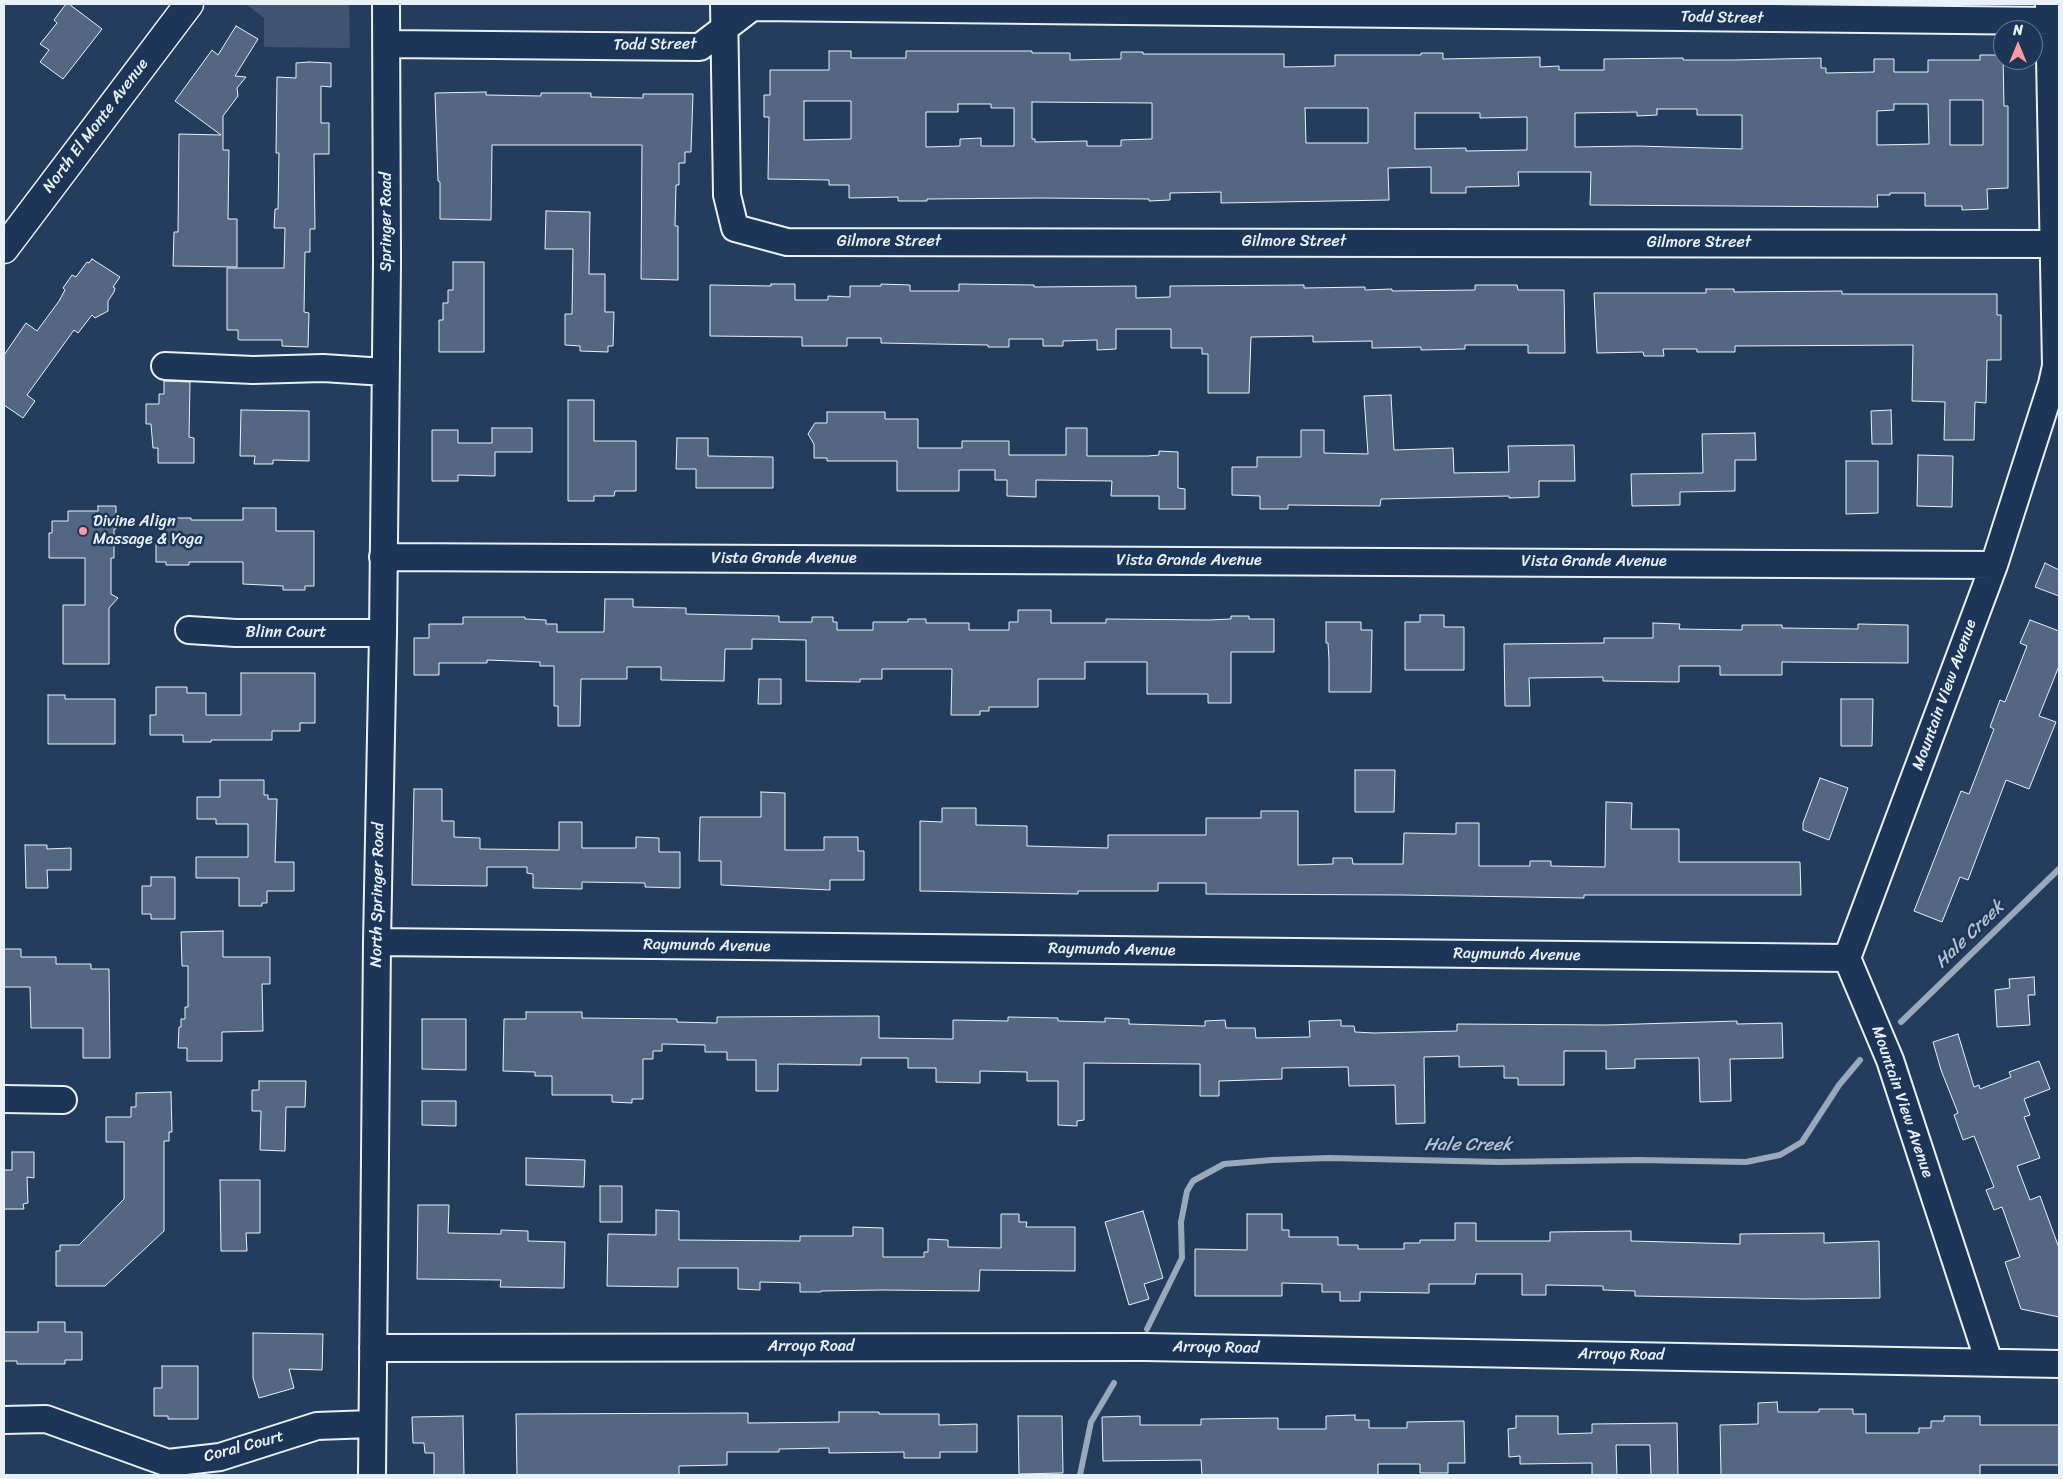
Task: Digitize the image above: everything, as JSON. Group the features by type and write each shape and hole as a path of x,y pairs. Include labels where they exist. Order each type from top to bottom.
{"main road":[{"name":"North El Monte Avenue","path":"6,241 188,4"}],"street":[{"name":"Springer Road","path":"384,441 386,4"},
{"name":"Todd Street","path":"387,44 700,47 724,16 752,8 2051,8"},
{"name":"Mountain View Avenue","path":"1989,1362 1890,1060 1847,958 1994,565 2055,384 2057,281 2054,244 2051,8"},
{"name":"Gilmore Street","path":"724,16 727,195 735,228 786,242 2054,244"},
{"path":"165,366 253,370 322,368 385,372"},
{"name":"North Springer Road","path":"372,1475 371,1424 383,632 384,441"},
{"name":"Vista Grande Avenue","path":"383,557 1994,565"},
{"name":"Blinn Court","path":"189,630 236,632 383,632"},
{"name":"Raymundo Avenue","path":"377,942 1847,958"},
{"path":"4,1100 63,1100"},
{"name":"Arroyo Road","path":"373,1348 1145,1347 2059,1364"},
{"name":"Coral Court","path":"4,1420 46,1419 168,1463 220,1457 317,1426 371,1424"}],"shaded area":[{"path":"246,4 349,4 350,48 264,47 264,18"}],"building":[{"path":"66,4 69,4 102,29 63,79 40,62 49,50 40,44 57,23 54,20"},
{"path":"236,26 258,39 235,76 246,77 237,88 238,96 223,116 223,150 229,150 228,219 237,219 237,267 173,266 174,232 178,232 179,134 221,135 175,101 212,50 218,55"},
{"path":"829,51 851,51 851,58 906,58 906,51 1032,51 1032,53 1070,53 1070,60 1121,59 1121,52 1143,52 1143,54 1284,54 1284,67 1335,66 1335,55 1421,55 1421,53 1443,53 1443,59 1540,57 1540,67 1559,66 1559,70 1604,70 1604,59 1683,58 1683,60 1734,60 1821,58 1821,68 1826,68 1826,73 1874,72 1874,59 1894,59 1894,72 1928,72 1928,60 1980,60 1980,55 1993,55 1993,70 2003,70 2004,106 2008,106 2008,188 1987,189 1988,209 1962,210 1962,206 1925,206 1925,193 1877,195 1878,207 1590,205 1591,172 1518,172 1519,186 1466,187 1466,193 1431,193 1431,167 1388,168 1389,200 1221,203 1221,192 1170,193 1170,200 1149,201 1149,199 1042,198 898,201 898,197 849,198 849,185 829,185 829,180 768,179 769,117 764,117 764,95 770,95 770,70 829,70","holes":["1950,100 1983,100 1983,145 1950,145","804,101 851,101 851,139 804,140","1032,102 1152,103 1152,139 1121,140 1121,146 1087,146 1087,141 1035,142 1035,139 1032,139","958,104 991,104 991,108 1014,108 1014,146 981,146 981,138 960,139 960,146 926,147 926,112 958,112","1894,104 1928,104 1929,144 1877,145 1877,111 1894,110","1305,108 1368,108 1368,143 1306,143","1657,109 1697,109 1697,115 1742,115 1742,149 1637,146 1575,147 1575,113 1637,112 1637,116 1657,115","1415,113 1480,113 1480,118 1527,117 1527,150 1466,151 1466,148 1415,149"]},
{"path":"296,63 331,63 331,87 321,86 321,123 329,123 329,154 314,154 315,229 310,229 310,252 305,252 304,312 309,313 308,347 282,346 282,340 240,340 238,339 238,330 227,330 227,268 284,268 285,228 274,228 275,209 278,209 279,153 276,153 277,77 296,78"},
{"path":"486,92 486,95 541,96 541,93 591,93 591,97 643,98 643,94 693,94 691,152 685,152 685,163 679,163 679,185 676,185 675,226 678,226 678,280 641,279 642,145 492,145 491,220 440,219 435,93"},
{"path":"546,211 590,212 589,274 605,274 605,312 614,312 613,346 608,346 608,352 580,351 580,346 565,345 565,314 572,314 573,249 545,249"},
{"path":"92,259 120,277 113,287 115,288 114,292 108,301 108,311 95,318 92,315 78,333 74,330 27,395 35,401 23,418 4,405 4,355 26,323 37,331 59,301 65,290 63,288 72,275 76,277 87,262 89,263"},
{"path":"453,262 484,262 484,352 439,352 439,320 443,320 443,303 448,303 448,290 453,290"},
{"path":"771,284 795,284 795,300 828,300 828,296 850,297 850,286 881,286 881,284 910,285 910,291 959,291 959,284 1034,285 1034,287 1136,286 1136,298 1170,297 1170,286 1304,285 1304,288 1365,287 1365,290 1392,289 1392,291 1475,290 1475,285 1517,285 1518,290 1564,290 1565,353 1528,353 1528,345 1465,345 1465,349 1421,350 1421,347 1372,348 1372,341 1313,342 1313,336 1251,337 1249,393 1208,393 1208,354 1202,354 1202,348 1171,348 1171,329 1116,329 1116,349 1097,350 1097,340 1063,341 1063,346 1043,346 1043,339 1009,339 1009,347 988,347 988,345 881,343 881,338 847,338 847,346 802,346 802,337 710,336 710,285 771,286"},
{"path":"1706,289 1734,289 1734,292 1842,291 1842,294 1997,294 1997,315 2001,315 2001,360 1987,360 1986,403 1975,402 1974,440 1944,440 1945,402 1912,401 1913,345 1735,346 1735,352 1697,352 1697,349 1663,349 1664,356 1644,356 1643,352 1597,353 1594,293 1706,293"},
{"path":"164,381 190,382 189,437 194,438 194,463 158,463 158,448 153,448 151,424 146,424 146,404 159,404 159,394 164,394"},
{"path":"1391,395 1394,450 1453,448 1454,473 1509,472 1508,446 1574,445 1575,481 1539,481 1539,497 1381,499 1380,506 1288,505 1288,509 1260,509 1260,496 1232,495 1232,467 1257,467 1257,457 1301,457 1301,430 1324,430 1324,453 1368,454 1364,396"},
{"path":"568,400 594,400 594,441 636,441 636,491 615,491 614,496 594,496 594,501 568,501"},
{"path":"241,410 309,411 309,461 273,460 273,464 254,464 255,456 240,456"},
{"path":"1891,410 1892,444 1872,444 1871,411"},
{"path":"827,412 885,412 885,419 918,419 918,448 962,448 962,441 1009,441 1009,455 1066,455 1066,428 1087,428 1087,456 1148,456 1159,455 1159,451 1178,452 1178,488 1185,489 1185,509 1159,509 1159,496 1111,496 1112,481 1036,480 1036,497 1007,496 1007,480 995,480 995,470 959,470 959,491 897,491 897,461 827,461 827,458 814,458 814,444 808,434 815,423 827,423"},
{"path":"492,428 532,428 532,452 495,452 495,476 458,475 458,481 432,481 432,430 458,430 458,443 492,443"},
{"path":"1755,433 1756,460 1735,460 1735,491 1680,492 1680,505 1632,506 1631,474 1703,473 1702,434"},
{"path":"677,438 708,438 708,456 773,457 773,488 696,488 696,469 676,469"},
{"path":"1918,455 1953,456 1952,507 1917,506"},
{"path":"1846,461 1878,461 1878,513 1846,514"},
{"path":"98,506 116,506 114,558 111,558 111,594 118,598 109,608 109,664 63,664 63,605 85,605 85,558 49,558 49,533 52,533 52,521 68,521 68,511 98,511"},
{"path":"243,508 276,508 276,531 314,531 314,586 305,586 305,590 283,590 283,586 243,584 243,562 189,562 189,565 166,565 166,562 156,562 156,539 163,539 163,518 243,520"},
{"path":"2045,563 2059,570 2059,596 2035,587"},
{"path":"605,599 633,599 633,607 686,608 686,614 779,616 779,622 812,622 812,617 833,617 833,622 837,622 837,630 873,630 873,622 908,622 908,619 926,619 926,623 969,623 969,630 1009,630 1009,622 1018,622 1018,610 1051,610 1051,623 1106,623 1106,619 1209,620 1231,619 1231,616 1249,616 1249,619 1274,619 1274,652 1231,652 1231,703 1208,703 1208,694 1147,694 1147,662 1085,662 1085,679 1038,679 1038,707 989,707 989,711 980,711 980,715 951,715 952,669 882,669 882,679 860,679 860,682 806,681 806,640 752,639 752,649 725,649 724,681 661,680 661,667 627,667 627,679 581,679 580,726 558,726 558,706 554,706 554,666 540,666 540,662 487,660 487,663 439,663 439,675 414,675 414,638 429,638 429,624 463,624 463,617 525,617 525,619 546,620 546,624 557,624 557,632 604,632"},
{"path":"1420,615 1444,615 1444,627 1464,627 1464,670 1405,670 1405,622 1420,622"},
{"path":"2030,620 2059,631 2059,666 2039,716 2056,722 2029,789 2006,780 1968,880 1960,877 1942,922 1914,911 1961,791 1969,794 1994,729 1990,727 2000,700 2005,702 2027,646 2020,643"},
{"path":"1326,622 1361,622 1361,630 1372,630 1371,692 1329,692"},
{"path":"1653,623 1680,624 1679,629 1742,630 1742,625 1782,625 1782,628 1858,629 1858,624 1908,625 1908,663 1782,662 1782,675 1720,675 1720,666 1679,666 1679,682 1603,681 1603,677 1529,678 1530,706 1505,706 1504,644 1604,643 1604,638 1653,638"},
{"path":"241,673 315,673 315,723 300,723 300,731 272,731 272,740 183,742 183,735 150,735 150,715 156,715 156,687 187,687 187,693 206,693 206,715 241,715"},
{"path":"759,679 781,679 781,704 758,704"},
{"path":"48,695 65,695 65,699 115,699 115,744 48,744"},
{"path":"1841,699 1873,699 1872,746 1841,746"},
{"path":"1355,770 1395,770 1394,812 1355,812"},
{"path":"1820,778 1848,788 1829,840 1803,830 1803,823"},
{"path":"220,780 264,780 264,795 268,795 268,799 277,799 275,862 294,862 294,891 267,891 267,903 262,903 262,906 239,906 239,878 196,878 196,857 248,857 248,824 216,824 216,819 197,819 197,797 220,797"},
{"path":"414,789 442,789 442,821 454,821 454,837 480,838 480,849 559,850 559,822 582,822 582,848 636,848 636,837 659,838 659,852 680,852 680,888 645,887 645,883 582,882 582,889 533,888 533,874 527,873 527,867 487,867 487,886 412,885"},
{"path":"761,792 785,793 785,850 824,850 824,837 858,837 858,851 864,851 864,880 830,880 830,890 721,885 721,861 699,861 700,817 761,817"},
{"path":"1606,802 1632,803 1631,829 1679,829 1679,862 1800,862 1801,895 1584,895 1584,898 1206,894 1206,883 1158,883 1158,891 1078,891 1078,894 920,891 920,821 942,822 942,808 976,808 976,825 1027,826 1027,846 1108,848 1108,835 1206,835 1206,818 1261,818 1261,811 1298,811 1298,865 1333,864 1333,858 1352,858 1353,864 1403,864 1404,833 1456,834 1456,823 1479,823 1479,866 1530,866 1530,861 1551,861 1551,866 1605,867"},
{"path":"25,845 47,845 47,849 71,848 71,870 47,870 48,888 26,888"},
{"path":"151,877 175,877 175,919 151,919 151,914 142,914 142,886 151,886"},
{"path":"223,931 223,957 270,957 270,984 262,984 263,1031 222,1032 222,1061 187,1061 187,1048 178,1048 179,1027 181,1027 181,1019 185,1019 185,1007 188,1007 188,966 182,966 181,932"},
{"path":"4,949 21,949 21,957 56,957 56,964 91,964 91,969 109,969 110,1058 83,1058 83,1028 31,1028 30,987 4,987"},
{"path":"2034,977 2035,995 2028,995 2030,1025 1997,1027 1995,990 2010,988 2009,979"},
{"path":"526,1012 582,1012 582,1018 677,1019 677,1022 717,1023 717,1017 879,1016 879,1038 953,1039 953,1020 1008,1021 1008,1017 1058,1018 1058,1021 1105,1022 1105,1018 1129,1019 1129,1024 1205,1026 1205,1021 1225,1020 1226,1028 1255,1028 1256,1038 1310,1037 1309,1021 1341,1020 1341,1026 1354,1026 1355,1032 1374,1033 1457,1031 1457,1024 1606,1025 1737,1021 1737,1024 1782,1023 1783,1058 1730,1059 1731,1101 1700,1102 1699,1058 1635,1059 1635,1068 1606,1069 1606,1051 1564,1051 1564,1085 1518,1085 1518,1078 1504,1078 1504,1066 1459,1067 1459,1056 1424,1057 1425,1123 1396,1124 1395,1085 1349,1086 1348,1067 1282,1068 1282,1079 1219,1081 1219,1096 1200,1096 1200,1064 1084,1063 1084,1120 1077,1121 1077,1126 1058,1125 1058,1081 1027,1081 1027,1072 980,1071 980,1083 936,1082 936,1068 908,1068 908,1058 861,1058 861,1065 778,1064 778,1091 756,1091 756,1060 727,1060 727,1052 705,1052 705,1045 662,1044 662,1051 653,1051 653,1059 643,1059 643,1099 632,1099 632,1103 612,1102 612,1095 552,1095 552,1076 535,1076 535,1072 503,1071 504,1019 526,1019"},
{"path":"422,1019 466,1019 466,1070 422,1069"},
{"path":"1958,1034 1974,1087 1979,1085 1980,1089 2011,1077 2009,1072 2039,1061 2050,1089 2024,1099 2030,1115 2024,1117 2040,1158 2017,1166 2030,1200 2040,1196 2059,1248 2059,1317 2021,1309 2005,1262 2020,1257 2002,1207 1994,1210 1986,1190 1994,1187 1974,1136 1963,1140 1954,1115 1958,1113 1941,1070 1933,1042"},
{"path":"259,1081 306,1081 305,1107 286,1107 285,1151 260,1150 261,1111 252,1111 252,1090 259,1090"},
{"path":"171,1092 172,1132 169,1132 169,1141 164,1141 164,1231 105,1286 56,1286 56,1251 60,1251 60,1245 79,1245 124,1199 124,1142 106,1142 106,1117 131,1117 131,1107 136,1107 136,1093"},
{"path":"422,1101 456,1101 456,1126 422,1125"},
{"path":"12,1152 34,1152 34,1178 27,1177 28,1203 23,1204 24,1209 4,1209 4,1170 12,1170"},
{"path":"526,1158 585,1160 584,1187 526,1185"},
{"path":"220,1180 260,1180 260,1233 246,1233 247,1251 221,1251"},
{"path":"600,1186 622,1186 622,1222 600,1222"},
{"path":"418,1205 449,1205 448,1233 501,1234 501,1230 528,1231 528,1241 565,1242 564,1288 500,1287 501,1280 417,1279"},
{"path":"656,1210 679,1211 679,1240 800,1241 800,1236 853,1236 853,1227 883,1228 883,1257 924,1257 924,1252 928,1252 928,1239 948,1240 948,1247 1001,1248 1001,1214 1019,1214 1019,1222 1027,1222 1026,1227 1075,1227 1075,1271 980,1270 979,1291 882,1290 800,1292 800,1283 760,1282 760,1290 738,1289 738,1268 678,1268 678,1287 607,1286 608,1234 656,1235"},
{"path":"1143,1211 1163,1278 1144,1284 1149,1299 1129,1305 1105,1222"},
{"path":"1247,1214 1282,1214 1282,1230 1289,1230 1289,1237 1338,1237 1338,1245 1358,1245 1358,1249 1404,1249 1404,1243 1420,1243 1420,1240 1455,1240 1455,1223 1476,1223 1476,1241 1550,1241 1550,1232 1631,1231 1631,1241 1740,1244 1740,1234 1824,1233 1824,1243 1879,1241 1880,1298 1804,1299 1635,1296 1635,1291 1603,1290 1603,1286 1546,1285 1546,1295 1522,1295 1522,1274 1476,1274 1475,1284 1429,1284 1429,1293 1360,1292 1360,1301 1340,1301 1340,1292 1322,1292 1322,1284 1282,1283 1282,1296 1195,1296 1195,1249 1247,1250"},
{"path":"38,1322 65,1322 65,1332 82,1332 82,1360 65,1360 65,1364 17,1364 17,1361 4,1361 4,1332 38,1332"},
{"path":"253,1333 323,1334 322,1370 289,1369 294,1388 259,1398 253,1378"},
{"path":"162,1366 198,1366 198,1419 168,1419 168,1416 154,1416 154,1388 162,1388"},
{"path":"1777,1402 1778,1412 1819,1412 1819,1409 1853,1409 1853,1414 1866,1414 1866,1433 1919,1433 1919,1428 1931,1428 1931,1421 1944,1421 1944,1416 1980,1416 1980,1425 2059,1425 2059,1465 1980,1465 1980,1475 1721,1475 1720,1425 1758,1424 1758,1403"},
{"path":"839,1412 939,1414 939,1425 977,1424 977,1452 940,1452 940,1458 904,1458 904,1452 829,1453 829,1448 779,1449 779,1452 727,1452 727,1465 679,1466 679,1475 517,1475 516,1414 748,1413 748,1423 839,1422"},
{"path":"1355,1415 1355,1420 1369,1420 1369,1428 1407,1428 1407,1422 1464,1421 1465,1463 1448,1463 1448,1473 1420,1473 1420,1464 1378,1464 1378,1475 1202,1475 1201,1460 1103,1461 1102,1417 1140,1416 1140,1425 1201,1425 1201,1419 1278,1418 1278,1429 1326,1429 1326,1416"},
{"path":"463,1416 464,1475 434,1475 434,1453 425,1453 424,1443 413,1443 412,1417"},
{"path":"1018,1416 1062,1416 1063,1473 1019,1474"},
{"path":"1516,1416 1558,1416 1558,1434 1592,1433 1592,1424 1677,1423 1678,1475 1651,1475 1650,1445 1616,1445 1617,1475 1592,1475 1592,1463 1520,1464 1520,1456 1509,1457 1508,1429 1516,1428"}],"waterway":[{"name":"Hale Creek","path":"1901,1022 2059,869"},
{"name":"Hale Creek","path":"1147,1329 1182,1258 1181,1222 1187,1191 1193,1181 1224,1164 1329,1158 1499,1162 1639,1160 1746,1162 1780,1155 1802,1142 1839,1085 1860,1060"},
{"name":"Hale Creek","path":"1080,1475 1091,1422 1114,1383"}],"place":[{"name":"Divine Align Massage & Yoga","path":"83,531"}]}
